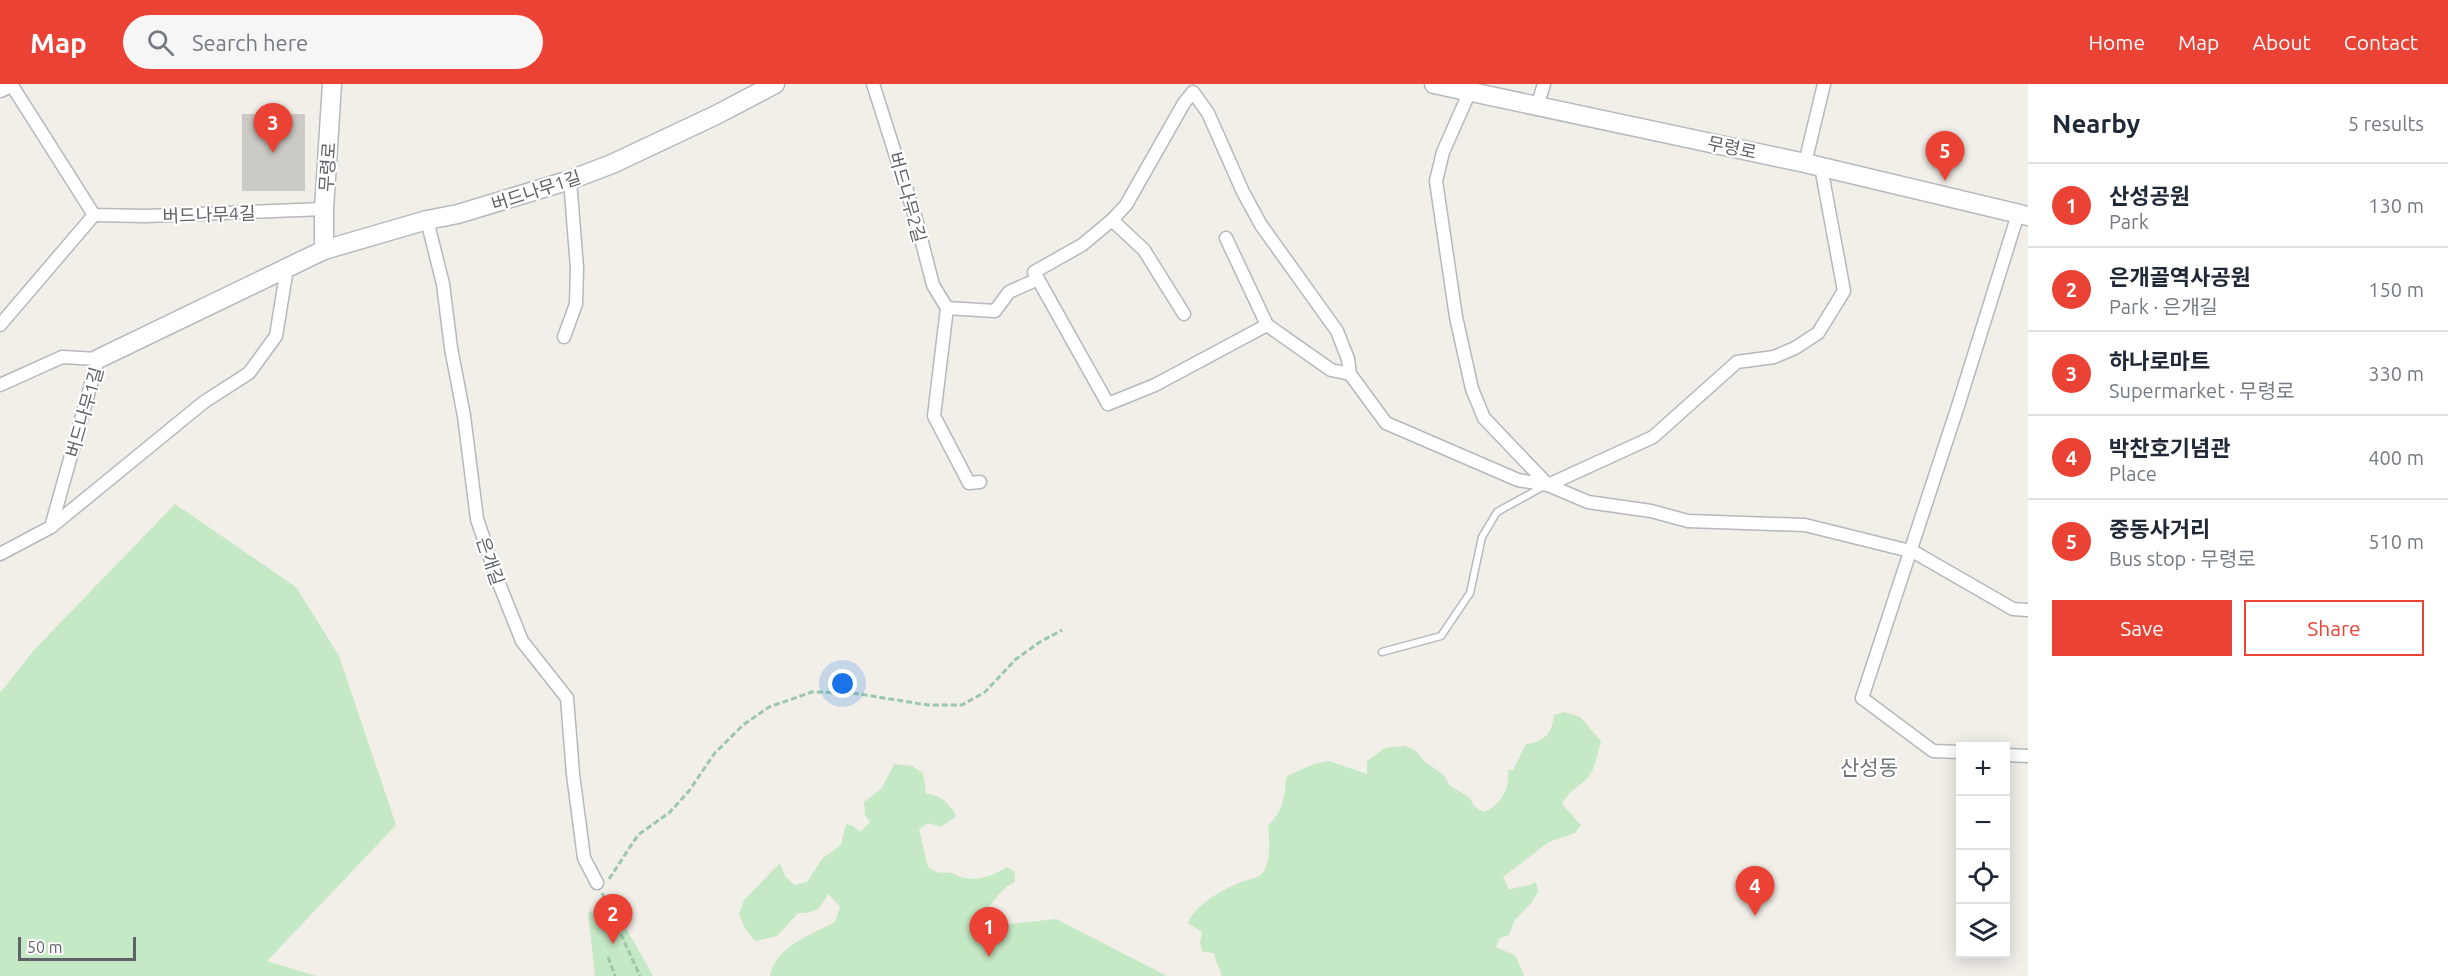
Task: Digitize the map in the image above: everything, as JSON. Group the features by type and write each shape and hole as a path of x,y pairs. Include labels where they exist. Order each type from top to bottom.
{"street":[{"path":"0,88 9,84 94,215 0,325"},
{"name":"무령로","path":"324,250 324,209 332,84"},
{"name":"버드나무1길","path":"51,527 98,359 324,250 427,220 458,214 570,180 612,164 775,84"},
{"name":"버드나무2길","path":"873,84 916,219 933,285 947,308"},
{"name":"무령로","path":"1434,84 1813,165 2023,215"},
{"path":"1537,107 1544,84"},
{"path":"1548,484 1653,437 1737,362 1774,357 1795,348 1818,333 1844,291 1813,165 1824,84"},
{"path":"1191,88 1125,205 1112,220 1082,245 1034,272 1108,404 1155,385 1267,325"},
{"path":"1191,88 1208,113 1243,192 1261,225 1336,331 1348,359 1350,374 1386,423 1518,480 1548,484 1588,502 1651,511 1688,521 1805,525 1911,551 2013,609 2028,610"},
{"path":"1470,92 1443,152 1436,181 1456,317 1472,388 1484,418 1548,484"},
{"path":"564,337 576,304 577,268 570,180"},
{"name":"버드나무4길","path":"94,215 146,216 324,209"},
{"path":"1956,752 1933,751 1862,698 2023,215"},
{"name":"은개길","path":"427,220 443,284 477,519 498,581 522,640 567,698 573,774 584,858 597,883"},
{"path":"1112,220 1144,250 1184,314"},
{"path":"1226,238 1267,325 1331,370 1350,374"},
{"path":"0,554 51,527 204,402 249,373 276,336 287,268"},
{"path":"980,482 969,483 934,416 947,308 995,311 1009,292 1038,279"},
{"path":"0,385 62,357 98,359"},
{"path":"2010,755 2028,756"}],"lane":[{"path":"1382,652 1441,636 1470,593 1482,537 1497,512 1548,484"}],"path":[{"path":"640,976 597,883 608,881 638,835 670,812 689,791 714,754 742,725 770,707 812,692 853,693 928,705 963,705 985,692 1016,659 1062,630"},
{"path":"608,957 615,976"}],"green space":[{"path":"175,504 296,587 339,656 396,825 267,961 316,976 0,976 0,693 34,650"},
{"path":"1565,712 1580,717 1601,741 1591,773 1562,804 1581,825 1575,833 1549,842 1503,877 1509,890 1536,882 1538,892 1515,920 1509,935 1500,938 1496,947 1516,956 1524,976 1224,976 1221,975 1214,953 1203,952 1200,943 1202,932 1188,923 1209,899 1232,886 1262,874 1268,862 1268,825 1280,809 1287,776 1314,764 1329,761 1367,774 1367,761 1385,748 1405,746 1415,750 1424,761 1444,775 1449,785 1470,798 1474,806 1483,812 1495,805 1503,796 1506,790 1508,770 1513,770 1526,744 1546,736 1554,715"},
{"path":"894,764 912,766 923,773 926,793 944,800 956,816 941,827 928,823 919,829 928,867 937,872 951,873 971,879 987,877 1007,867 1015,872 1015,882 1001,892 982,914 981,927 1056,919 1167,976 770,976 779,957 787,949 835,922 840,906 828,894 817,909 798,913 777,936 755,941 746,930 739,914 744,900 780,863 785,876 794,885 807,882 822,859 841,845 846,824 860,832 870,822 865,815 864,802 882,788"},
{"path":"614,907 653,976 595,976 588,912"}],"building":[{"path":"242,114 305,114 305,191 242,191"}],"place":[{"name":"하나로마트","path":"273,153"},
{"name":"중동사거리","path":"1945,181"},
{"name":"박찬호기념관","path":"1755,916"},
{"name":"은개골역사공원","path":"613,944"},
{"name":"산성공원","path":"989,957"}],"district":[{"name":"산성동","path":"1869,767"}]}
